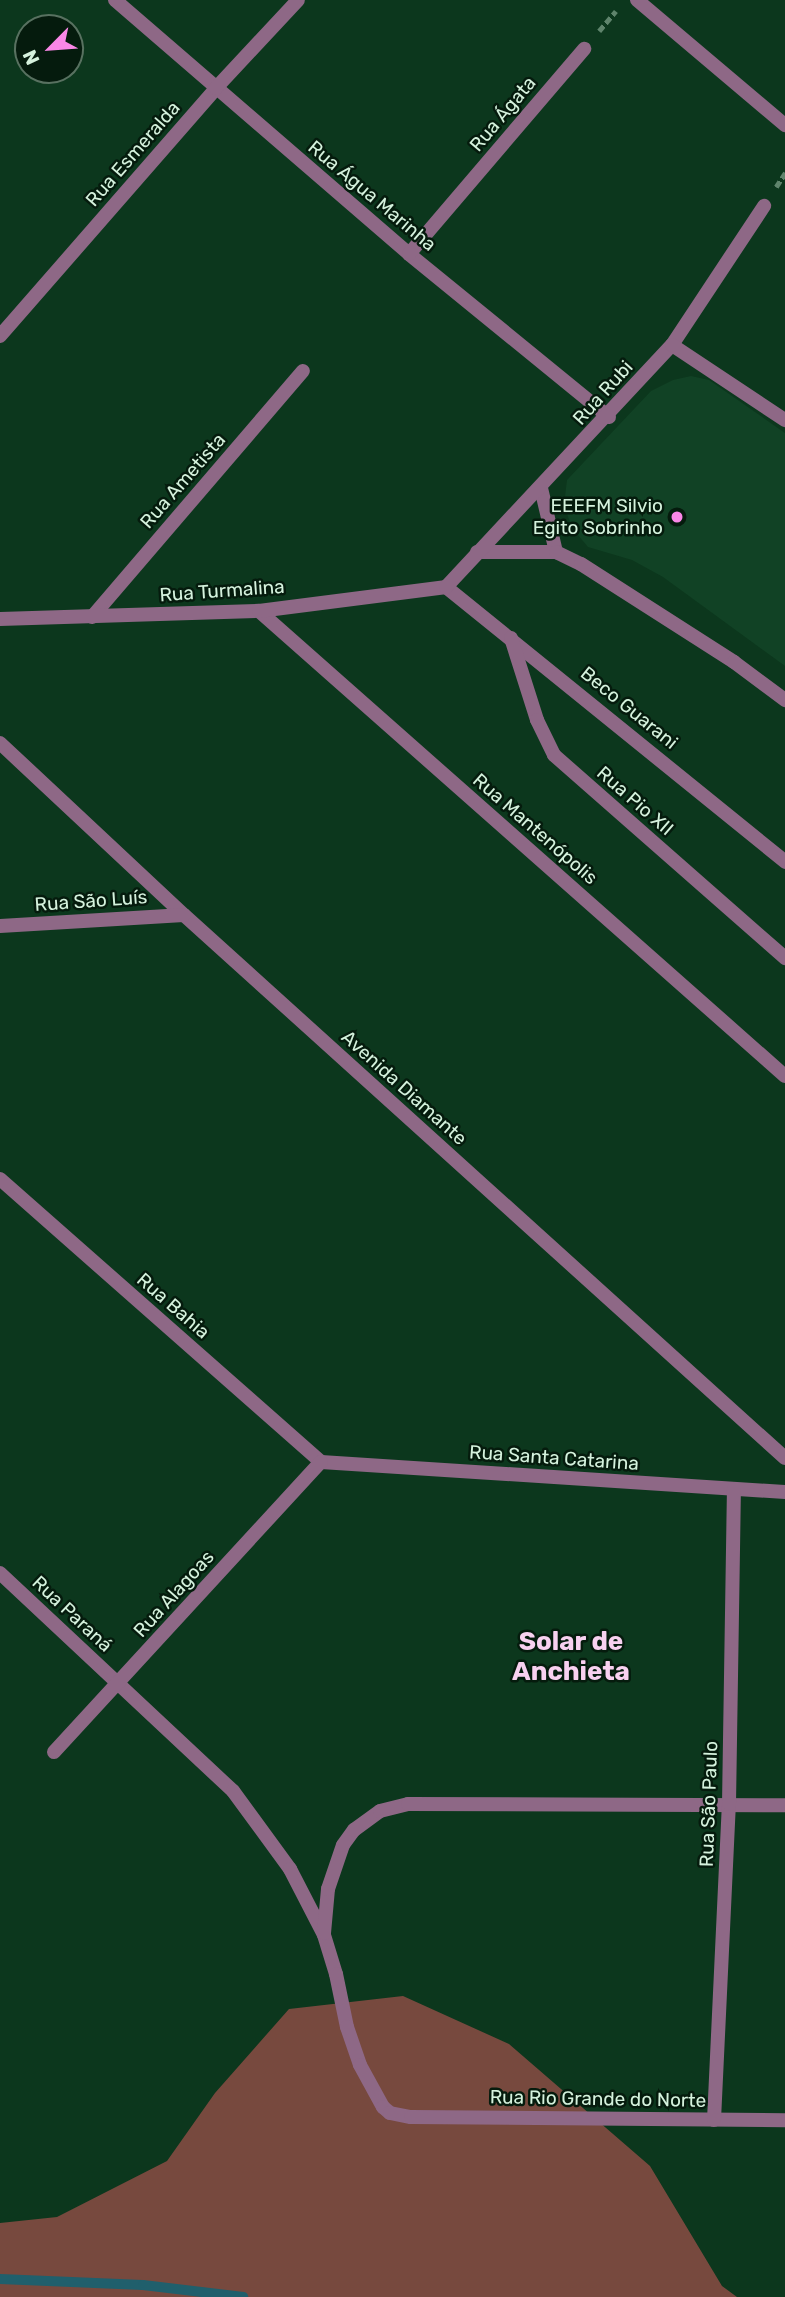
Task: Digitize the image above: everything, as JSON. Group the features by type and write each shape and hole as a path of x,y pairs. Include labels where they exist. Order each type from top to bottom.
{"street":[{"name":"Rua Água Marinha","path":"115,0 409,254 609,417"},
{"name":"Rua Esmeralda","path":"0,337 216,88 298,0"},
{"path":"637,0 785,125"},
{"name":"Rua Ágata","path":"409,254 584,49"},
{"name":"Rua Rubi","path":"446,587 609,417 672,345 764,206"},
{"path":"672,345 785,420"},
{"name":"Rua Ametista","path":"92,617 303,371"},
{"path":"541,488 556,552"},
{"path":"477,552 556,552 581,564 734,662 785,700"},
{"name":"Rua Turmalina","path":"0,619 258,611 446,587"},
{"name":"Beco Guarani","path":"446,587 785,862"},
{"name":"Rua Mantenópolis","path":"258,611 785,1076"},
{"name":"Rua Pio XII","path":"511,638 537,720 554,755 785,958"},
{"name":"Avenida Diamante","path":"0,743 184,915 785,1458"},
{"name":"Rua São Luís","path":"0,926 184,915"},
{"name":"Rua Bahia","path":"0,1179 321,1462"},
{"name":"Rua Santa Catarina","path":"321,1462 785,1492"},
{"name":"Rua Alagoas","path":"54,1752 321,1462"},
{"name":"Rua São Paulo","path":"714,2120 729,1804 734,1489"},
{"name":"Rua Paraná","path":"0,1573 233,1791 290,1869 324,1936"},
{"path":"324,1936 328,1889 343,1845 354,1830 380,1811 408,1804 785,1805"},
{"name":"Rua Rio Grande do Norte","path":"324,1936 336,1974 347,2027 360,2065 383,2107 390,2113 411,2117 785,2120"}],"path":[{"path":"584,49 617,10"}],"shaded area":[{"name":"EEEFM Silvio Egito Sobrinho","path":"691,376 709,380 785,433 785,666 663,577 632,560 588,547 572,528 564,505 567,480 651,391 673,380"},
{"path":"403,1996 509,2044 650,2166 722,2286 737,2297 0,2297 0,2223 57,2217 167,2161 215,2093 289,2009"}],"waterway":[{"path":"0,2279 143,2285 243,2297"}],"place":[{"name":"EEEFM Silvio Egito Sobrinho","path":"677,517"}],"district":[{"name":"Solar de Anchieta","path":"571,1657"}]}
